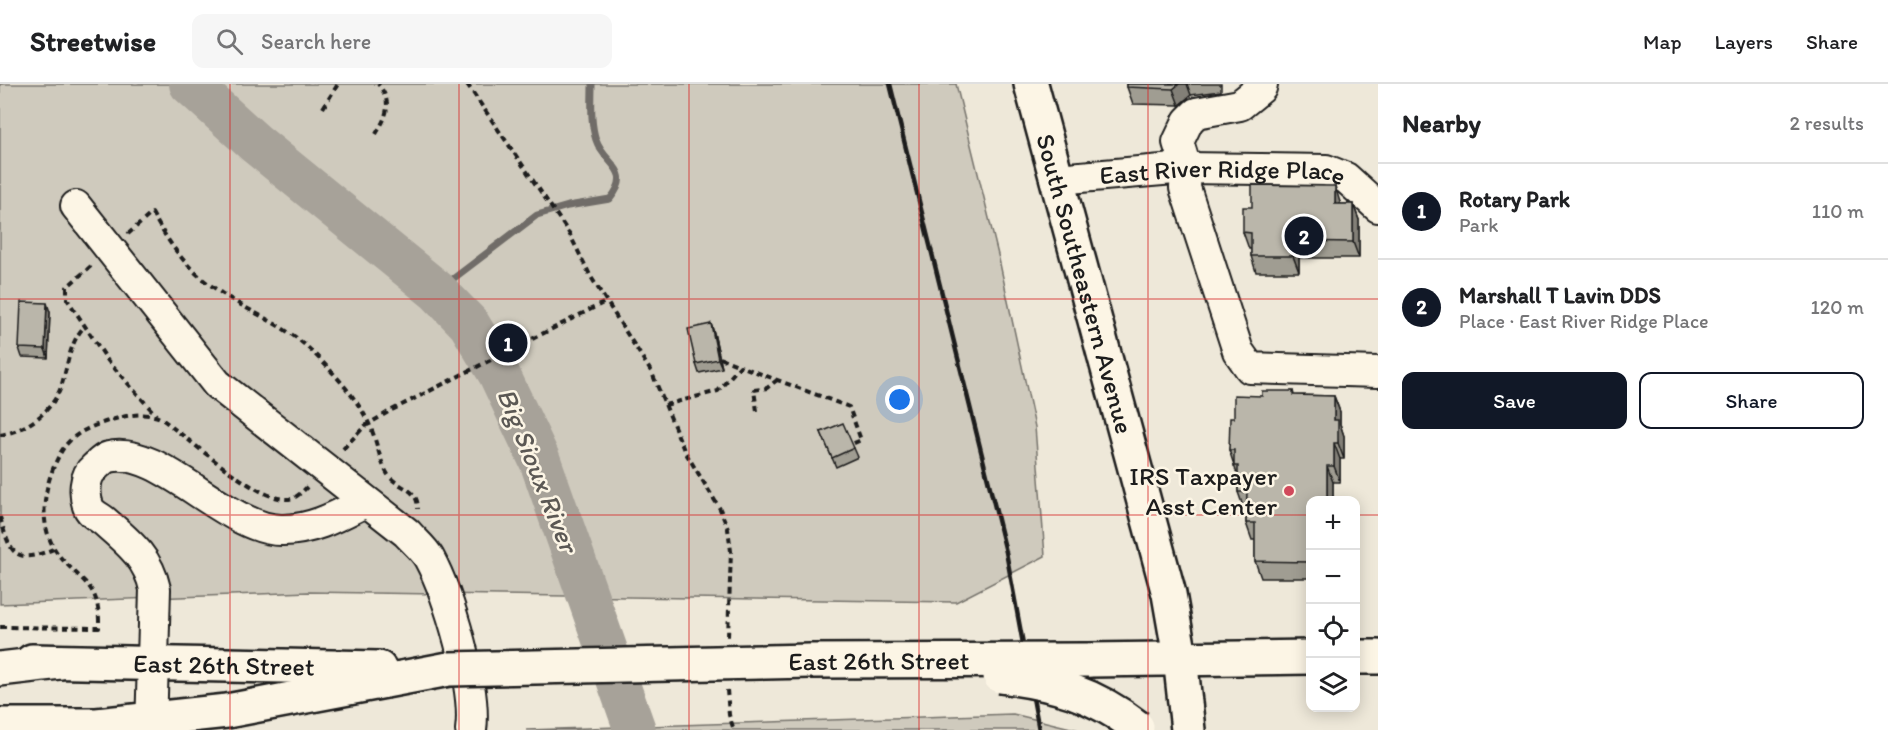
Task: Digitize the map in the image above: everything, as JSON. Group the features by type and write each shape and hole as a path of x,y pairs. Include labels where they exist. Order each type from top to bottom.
{"main road":[{"name":"South Southeastern Avenue","path":"1031,84 1164,573 1180,657 1188,730"},
{"name":"East 26th Street","path":"0,661 449,669 810,661 1306,657"},
{"path":"1360,657 1378,657"},
{"path":"810,661 988,675 1040,682 1091,697 1139,728"},
{"path":"0,669 60,662"},
{"name":"East 26th Street","path":"0,725 151,725 449,669"}],"street":[{"path":"1262,84 1261,88 1240,105 1197,113 1188,121 1178,142 1186,168 1185,188 1238,351 1250,368 1378,372"},
{"name":"East River Ridge Place","path":"1057,179 1186,168 1326,170 1346,178 1378,207"},
{"path":"76,206 216,384 407,533 428,557 451,615 472,702 471,730"},
{"path":"151,725 154,589 151,570 134,548 88,509 85,489 91,470 108,457 130,457 150,464 252,523 282,531 321,523 365,502"}],"path":[{"path":"323,108 338,84"},
{"path":"376,134 388,110 388,100 378,84"},
{"path":"467,84 569,233 605,302 652,373 684,450 720,509 728,529 731,551 728,640"},
{"path":"424,394 605,302"},
{"path":"0,435 22,429 38,418 60,391 76,336 85,326"},
{"path":"720,358 849,407 861,440 852,444"},
{"path":"666,405 718,391 740,366"},
{"path":"757,411 754,390 767,388 777,380"},
{"path":"0,517 9,548 16,555 35,557 56,548"},
{"path":"727,685 729,715 734,730"}],"shaded area":[{"path":"0,84 956,84 999,259 1035,427 1045,556 956,602 308,592 0,604"},
{"path":"1013,714 1079,730 526,730"}],"building":[{"path":"1127,84 1179,84 1173,89 1127,87"},
{"path":"1252,185 1335,186 1335,204 1353,204 1353,242 1293,241 1293,256 1251,256 1251,233 1243,232 1243,207 1252,207"},
{"path":"21,302 47,303 45,349 19,348"},
{"path":"711,324 718,359 696,364 688,329"},
{"name":"IRS Taxpayer Asst Center","path":"1262,391 1293,391 1293,395 1334,396 1334,420 1338,420 1338,443 1334,443 1334,466 1327,466 1327,496 1306,496 1306,562 1255,561 1255,523 1246,523 1247,492 1238,492 1238,466 1234,466 1234,450 1229,450 1230,418 1234,418 1234,395 1262,396"},
{"path":"843,423 854,448 832,458 821,432"}],"waterway":[{"name":"Big Sioux River","path":"190,84 255,143 437,291 469,324 499,374 540,461 635,730"},
{"path":"437,291 537,215 568,206 610,199 617,189 619,174 596,140 592,119 592,84"}],"railway":[{"path":"890,84 1006,552 1039,730"}],"place":[{"name":"Marshall T Lavin DDS","path":"1304,236"},
{"name":"Rotary Park","path":"508,343"},
{"name":"IRS Taxpayer Asst Center","path":"1289,491"}]}
